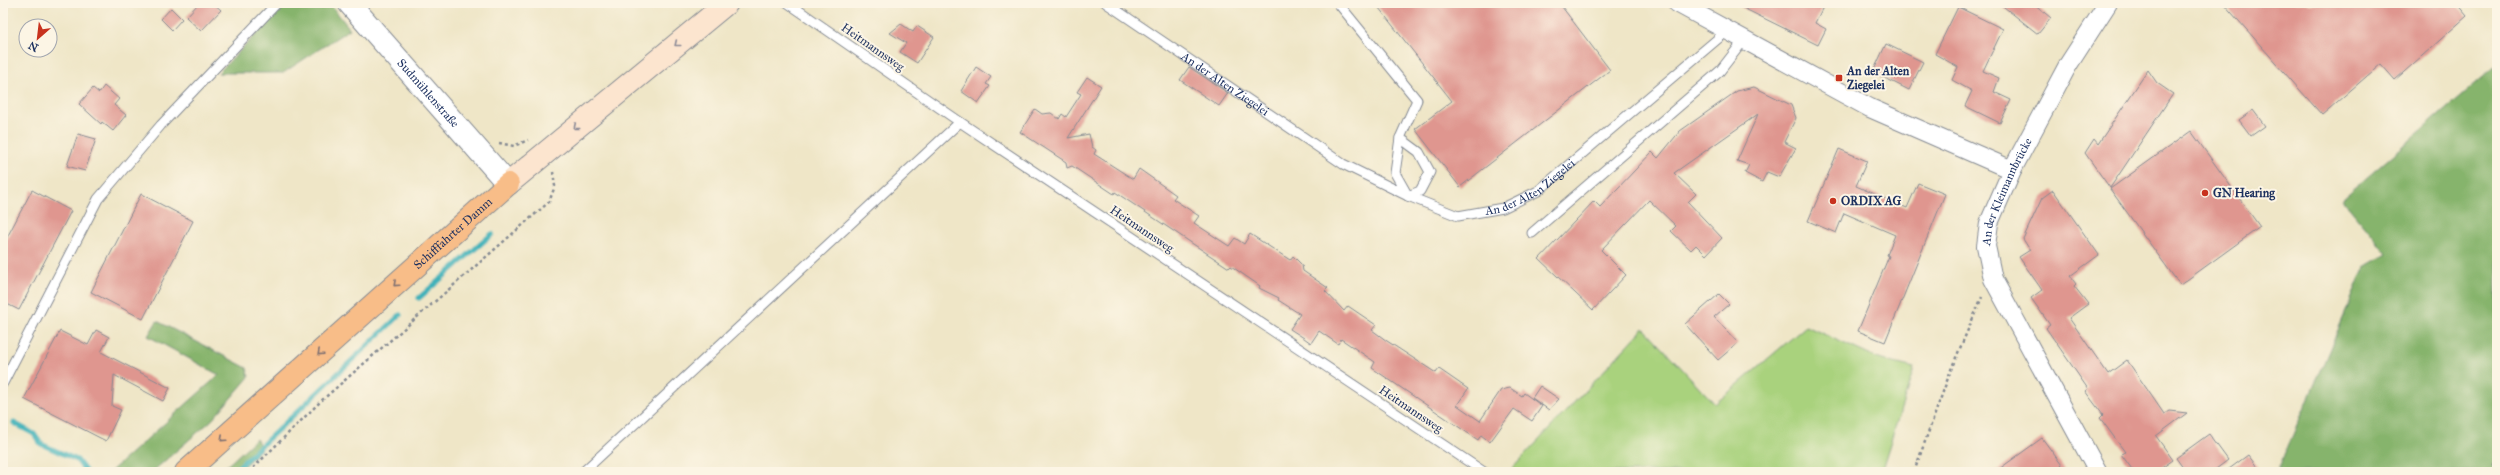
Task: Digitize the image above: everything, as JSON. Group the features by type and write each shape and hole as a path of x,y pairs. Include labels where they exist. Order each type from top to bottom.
{"main road":[{"name":"Schifffahrter Damm","path":"186,472 508,184 726,3"}],"street":[{"name":"Sudmühlenstraße","path":"349,3 508,184"},
{"path":"1677,3 1870,108 2012,170"},
{"name":"An der Kleimannbrücke","path":"2098,472 1993,279 1986,246 1989,223 2012,170 2068,66 2105,4"}],"lane":[{"path":"3,383 98,199 161,125 277,3"},
{"name":"Heitmannsweg","path":"788,3 960,122 1484,472"},
{"name":"An der Alten Ziegelei","path":"1106,3 1343,164 1408,196 1458,216 1502,208 1538,192 1727,31"},
{"path":"1338,3 1417,100 1400,138 1395,173 1408,196 1420,191 1430,172 1419,152 1400,138"},
{"path":"1532,233 1720,70 1744,40"},
{"path":"583,472 960,122"}],"path":[{"path":"249,472 321,401 549,202 555,186 552,171"},
{"path":"1914,472 1920,460 1952,367 1979,303 1993,279"},
{"path":"2491,472 2497,459"}],"green space":[{"path":"287,3 329,3 350,29 283,73 218,73"},
{"path":"2497,65 2497,472 2277,472 2365,267 2387,254 2342,199"},
{"path":"157,321 247,368 249,377 212,420 152,472 110,472 219,375 148,336"},
{"path":"1806,326 1878,359 1914,368 1881,472 1509,472 1644,328 1715,404"},
{"path":"256,439 262,448 238,472 220,472"}],"building":[{"path":"199,3 213,3 221,10 201,31 186,17"},
{"path":"1375,3 1559,3 1610,70 1460,187 1415,129 1452,101"},
{"path":"1733,3 1825,3 1815,23 1826,29 1818,45"},
{"path":"1999,3 2033,3 2051,18 2038,34"},
{"path":"2223,3 2456,3 2467,16 2395,80 2381,64 2322,115"},
{"path":"1958,7 2003,29 1983,71 1999,78 1994,92 2011,100 2000,123 1965,106 1972,91 1952,80 1958,67 1935,54"},
{"path":"171,8 182,19 172,30 161,19"},
{"path":"901,24 913,32 917,26 934,37 917,63 900,52 906,43 890,33"},
{"path":"1886,44 1923,62 1909,90 1873,72"},
{"path":"976,67 991,77 986,84 990,86 978,103 961,91"},
{"path":"1189,67 1228,93 1219,106 1180,80"},
{"path":"2148,70 2157,83 2173,94 2110,188 2085,153 2094,139 2098,144"},
{"path":"1087,77 1101,86 1068,138 1089,134 1092,147 1096,150 1094,154 1133,179 1139,169 1176,195 1173,199 1199,216 1194,223 1229,246 1235,238 1244,244 1250,234 1290,260 1293,256 1302,265 1303,271 1328,288 1325,291 1344,311 1348,306 1376,325 1372,330 1387,341 1436,373 1439,369 1468,389 1457,405 1480,421 1501,390 1510,388 1522,396 1524,393 1542,406 1532,421 1514,409 1490,442 1481,435 1478,440 1372,368 1375,362 1341,339 1338,344 1319,331 1311,343 1290,329 1300,314 1278,300 1279,298 1259,288 1260,286 1231,266 1229,268 1115,192 1114,194 1072,166 1067,168 1066,162 1020,132 1035,109 1042,114 1051,113 1059,119 1062,114 1066,117 1081,94 1077,92"},
{"path":"104,86 119,99 114,105 126,115 113,131 102,122 101,124 79,104 93,88 99,93"},
{"path":"1754,87 1791,105 1796,118 1784,142 1796,148 1779,177 1767,172 1762,182 1745,173 1749,165 1737,161 1758,114 1674,173 1696,194 1688,202 1722,238 1706,255 1696,245 1691,250 1671,231 1676,226 1649,200 1601,250 1626,275 1593,310 1539,259 1594,201 1600,207 1652,152 1658,158 1680,131 1737,91"},
{"path":"2253,110 2265,126 2251,136 2239,120"},
{"path":"2191,131 2260,227 2180,285 2110,189"},
{"path":"78,134 96,139 85,171 67,166"},
{"path":"1839,149 1867,161 1856,186 1907,208 1918,183 1945,194 1885,342 1858,331 1889,256 1887,255 1895,235 1844,213 1836,233 1808,221"},
{"path":"32,190 71,211 19,310 3,302 3,245"},
{"path":"2053,190 2099,255 2070,276 2076,284 2074,286 2088,304 2069,318 2108,374 2127,360 2164,414 2169,411 2187,413 2156,436 2173,460 2156,472 2134,472 2121,454 2125,452 2100,418 2103,415 2085,391 2088,389 2046,328 2050,325 2031,298 2042,290 2019,257 2030,250 2023,239 2042,198"},
{"path":"141,194 193,221 143,319 91,292"},
{"path":"1719,294 1729,304 1714,317 1738,343 1718,360 1685,324"},
{"path":"96,330 109,337 101,352 170,388 163,401 114,375 112,406 121,410 106,441 24,399 60,331 88,345"},
{"path":"1540,386 1559,399 1549,410 1532,398"},
{"path":"2209,434 2228,460 2212,472 2186,472 2176,458"},
{"path":"2042,438 2067,472 1995,472 2031,446"},
{"path":"2248,455 2261,472 2225,472"}],"waterway":[{"path":"419,298 492,234"},
{"path":"233,472 400,315"},
{"path":"14,423 34,434 41,444 77,460 86,472"}],"place":[{"name":"An der Alten Ziegelei","path":"1839,78"},
{"name":"GN Hearing","path":"2205,193"},
{"name":"ORDIX AG","path":"1833,201"}]}
